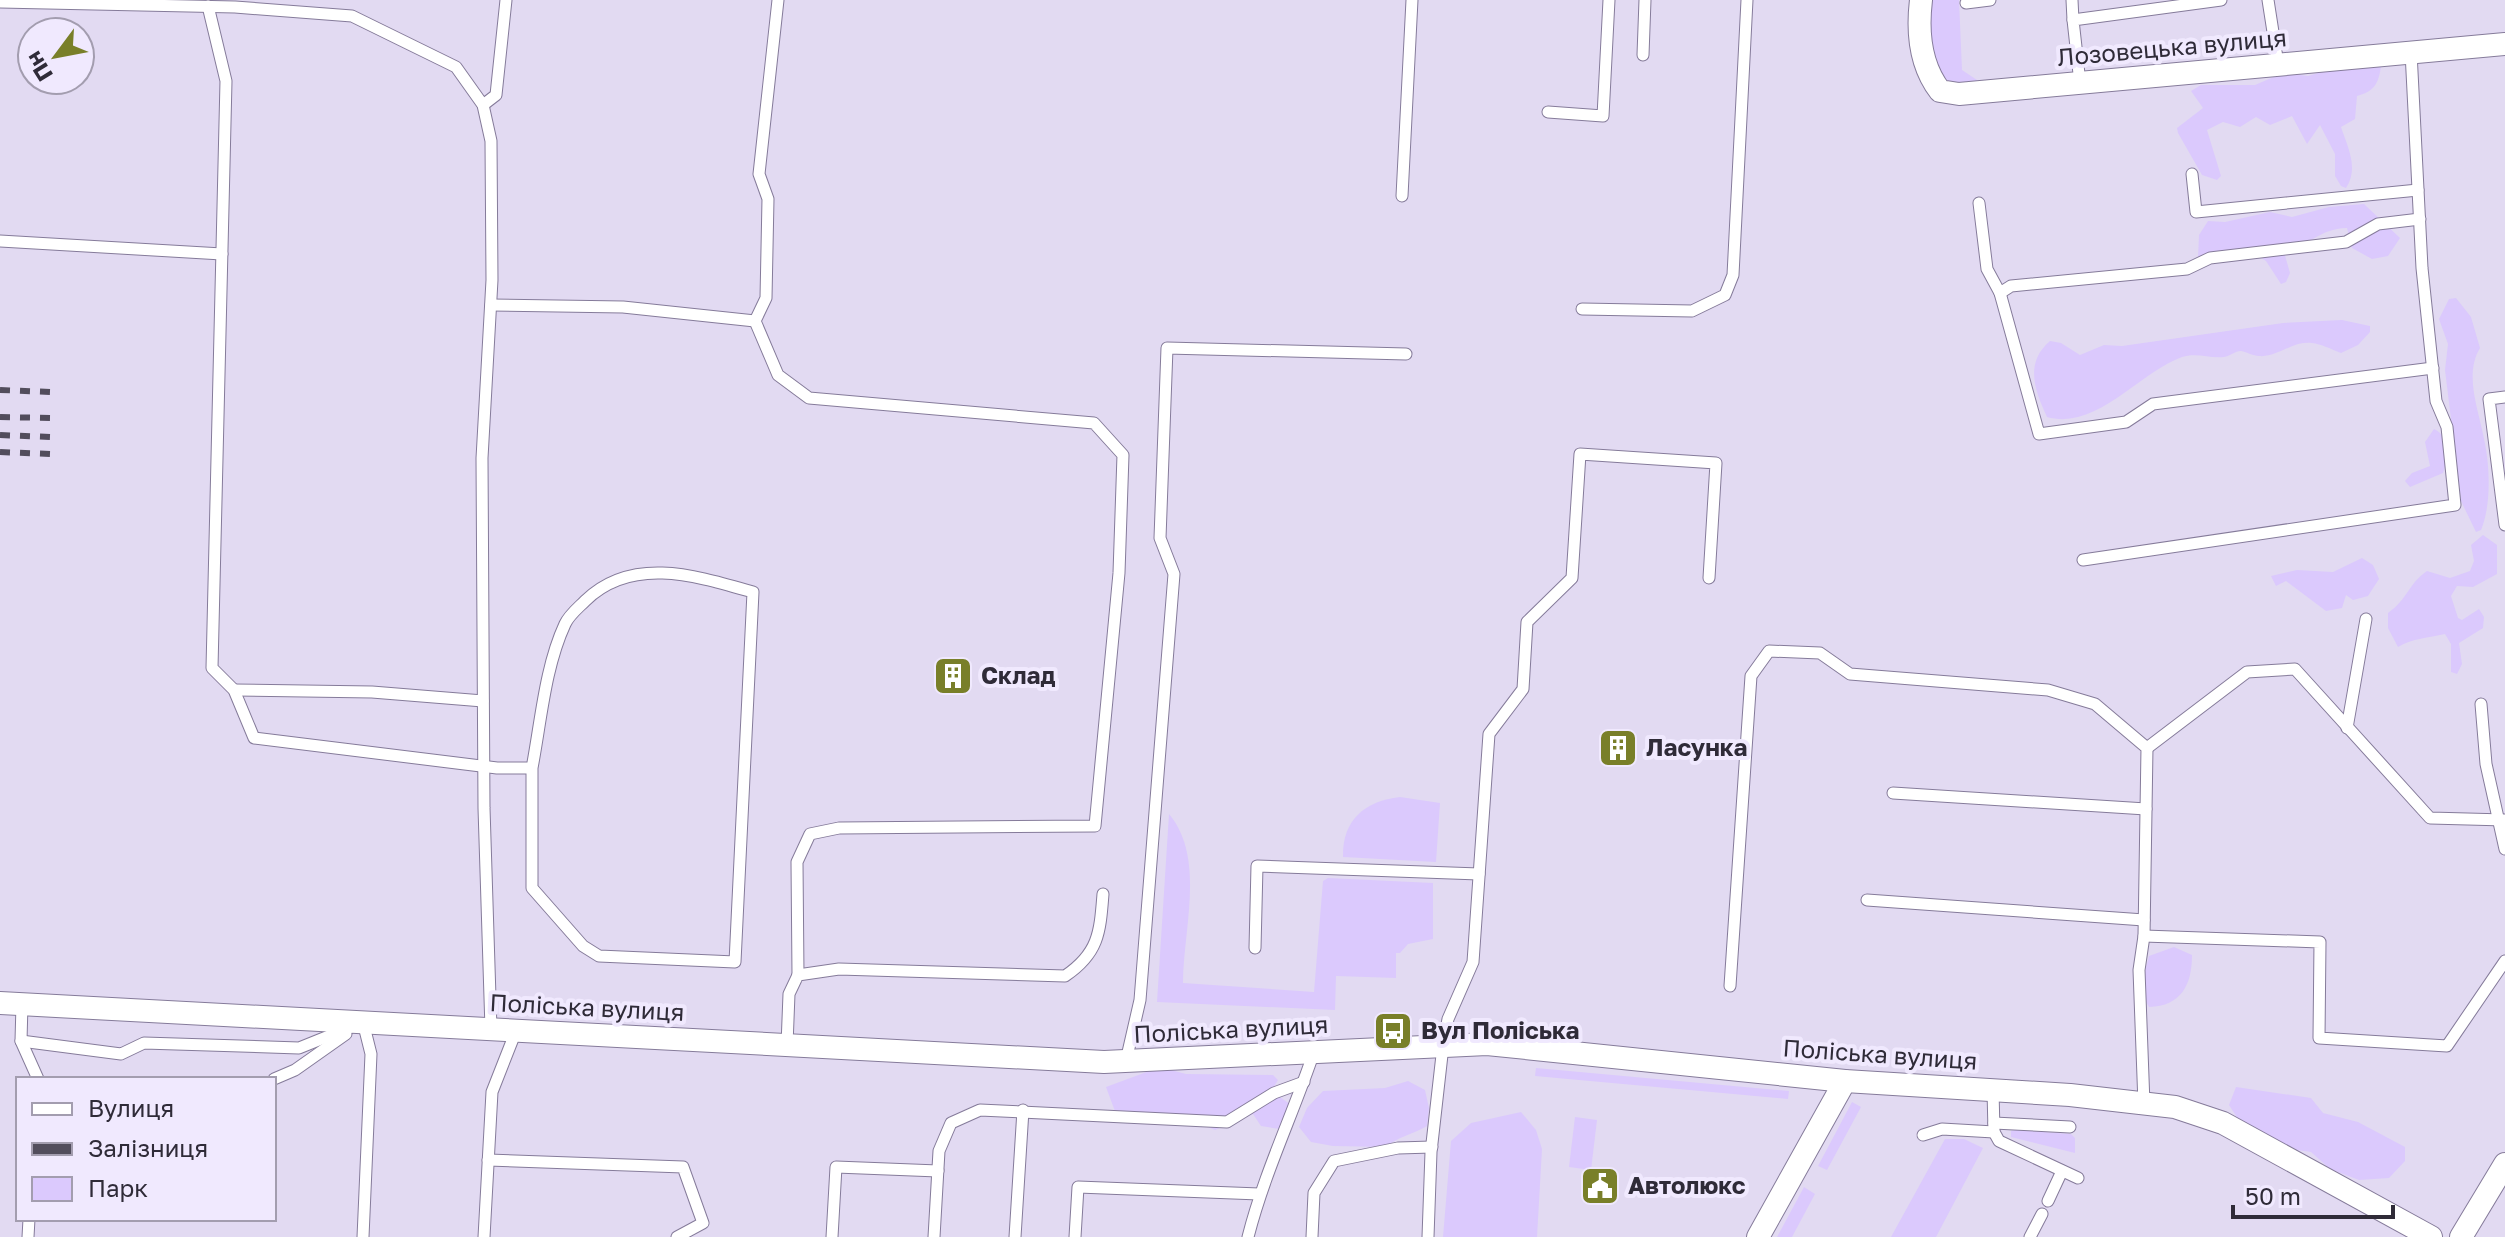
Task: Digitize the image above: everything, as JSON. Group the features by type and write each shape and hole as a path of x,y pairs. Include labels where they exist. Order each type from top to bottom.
{"street":[{"name":"Лозовецька вулиця","path":"1921,0 1918,24 1926,73 1940,91 1959,94 2505,44"},
{"name":"Поліська вулиця","path":"11,1003 1126,1061 1487,1044 1845,1081 2144,1104 2175,1107 2223,1123 2431,1237"},
{"path":"1758,1237 1845,1081"},
{"path":"2461,1237 2505,1164"}],"lane":[{"path":"483,105 496,95 506,0"},
{"path":"778,0 759,174 768,199 766,298 755,321 778,375 809,398 1094,423 1123,455 1119,573 1095,826 839,828 810,834 797,862 798,975 789,994 787,1045"},
{"path":"1402,196 1412,0"},
{"path":"1548,112 1603,116 1609,0"},
{"path":"1643,55 1645,0"},
{"path":"1582,309 1692,311 1725,295 1733,275 1747,0"},
{"path":"1966,3 1990,0"},
{"path":"2072,0 2080,83"},
{"path":"2073,20 2221,0"},
{"path":"2268,0 2278,64"},
{"path":"0,2 208,6 330,12 352,16 456,67 483,105 491,141 491,305 482,458 484,766 491,1029"},
{"path":"208,6 226,81 212,668 234,690 254,738 484,766 532,768"},
{"path":"2083,560 2455,505 2447,427 2436,401 2420,219 2411,52"},
{"path":"2192,174 2196,212 2418,190"},
{"path":"1979,203 1987,269 2000,293 2039,434 2126,422 2153,404 2433,368"},
{"path":"2000,293 2011,286 2187,269 2210,258 2346,242 2378,224 2420,219"},
{"path":"0,241 222,254"},
{"path":"491,305 623,307 755,321"},
{"path":"1126,1061 1140,1000 1174,574 1160,538 1167,348 1406,354"},
{"path":"2505,397 2489,399 2505,525"},
{"path":"1428,1237 1432,1147 1443,1046 1448,1019 1473,962 1489,734 1523,689 1527,622 1572,578 1580,454 1716,463 1709,578"},
{"path":"640,572 693,575 753,592 735,962 599,956 583,946 532,888 532,768 553,657 566,621 596,590 640,572"},
{"path":"2347,728 2366,619"},
{"path":"1730,986 1751,676 1769,651 1820,653 1850,674 2048,690 2095,704 2147,748"},
{"path":"2147,748 2247,672 2295,669 2430,818 2503,820"},
{"path":"234,690 372,692 483,701"},
{"path":"2481,704 2486,764 2503,820 2505,849"},
{"path":"2144,1104 2139,970 2144,936 2147,748"},
{"path":"1893,793 2146,809"},
{"path":"1255,948 1257,866 1479,874"},
{"path":"798,975 839,969 1065,976 1084,963 1100,933 1103,894"},
{"path":"1867,900 2144,920"},
{"path":"2144,936 2320,942 2319,1038 2333,1039 2447,1046 2505,961"},
{"path":"11,1003 21,1041 37,1077"},
{"path":"21,1041 121,1054 144,1043 299,1048 363,1022"},
{"path":"276,1078 295,1070 363,1022"},
{"path":"363,1022 371,1054 363,1237"},
{"path":"484,1237 492,1092 516,1031"},
{"path":"1248,1237 1259,1194 1267,1182 1314,1052"},
{"path":"934,1237 939,1151 951,1123 980,1110 1227,1122 1274,1093 1304,1082"},
{"path":"1993,1090 1994,1128 2008,1147 2078,1178"},
{"path":"1015,1237 1023,1110"},
{"path":"1923,1135 1942,1129 2070,1127"},
{"path":"1312,1237 1314,1193 1334,1161 1398,1148 1432,1147"},
{"path":"488,1160 683,1167 703,1223 677,1237"},
{"path":"832,1237 836,1167 938,1171"},
{"path":"2048,1201 2062,1171"},
{"path":"1075,1237 1078,1187 1259,1194"},
{"path":"2030,1237 2042,1214"}],"shaded area":[{"path":"0,0 2505,0 2505,1237 0,1237"}],"green space":[{"path":"1926,0 1959,0 1962,70 1980,82 1940,87 1924,8"},
{"path":"2352,63 2381,67 2375,86 2357,96 2355,119 2341,127 2352,165 2346,188 2335,176 2335,154 2320,125 2307,144 2292,116 2270,125 2256,117 2240,127 2223,122 2207,130 2221,176 2217,180 2202,175 2178,133 2177,128 2203,108 2191,91 2201,85 2255,85 2283,73 2308,76"},
{"path":"2364,204 2400,238 2388,256 2372,259 2352,248 2347,228 2321,234 2284,252 2290,273 2286,282 2281,284 2266,261 2252,252 2207,265 2198,258 2199,235 2208,221 2225,222 2270,212 2292,217 2329,207"},
{"path":"2456,298 2471,317 2480,348 2475,359 2473,383 2487,454 2489,487 2487,510 2481,530 2476,532 2461,501 2445,370 2448,344 2439,319 2449,299"},
{"path":"2342,320 2370,326 2370,332 2358,345 2341,353 2319,344 2305,343 2266,356 2241,351 2224,357 2182,357 2083,416 2065,419 2047,417 2034,378 2037,358 2050,341 2061,343 2080,355 2104,345 2122,346 2283,323"},
{"path":"2434,429 2445,443 2447,455 2443,473 2410,487 2405,481 2412,473 2430,466 2425,442"},
{"path":"2483,535 2497,545 2497,574 2473,587 2457,586 2451,596 2458,618 2462,620 2479,609 2484,617 2483,628 2459,643 2462,664 2457,674 2451,672 2451,644 2445,634 2398,647 2388,628 2388,613 2427,571 2450,578 2470,571 2474,561 2471,545"},
{"path":"2362,558 2373,565 2379,579 2368,596 2353,600 2346,595 2342,608 2326,611 2286,581 2276,586 2271,576 2297,570 2333,572"},
{"path":"1400,797 1440,803 1436,862 1343,857 1347,833 1358,815 1376,803"},
{"path":"1169,814 1180,832 1190,873 1183,983 1314,992 1323,881 1328,878 1433,883 1433,939 1408,944 1396,953 1396,978 1336,976 1335,1010 1157,1002"},
{"path":"2174,947 2192,955 2187,984 2169,1003 2149,1007 2140,991 2149,956"},
{"path":"1160,1067 1186,1074 1273,1075 1278,1080 1264,1103 1280,1097 1291,1105 1291,1113 1279,1129 1261,1126 1253,1114 1215,1130 1181,1115 1116,1114 1106,1087"},
{"path":"1536,1068 1789,1091 1788,1099 1535,1076"},
{"path":"1408,1081 1425,1090 1429,1108 1427,1126 1386,1147 1333,1146 1311,1142 1299,1127 1307,1108 1323,1091 1385,1088"},
{"path":"2236,1087 2311,1098 2323,1113 2358,1122 2405,1147 2405,1161 2389,1178 2359,1180 2330,1169 2311,1152 2290,1149 2240,1122 2229,1105"},
{"path":"1852,1102 1861,1107 1827,1170 1818,1166"},
{"path":"1521,1112 1536,1130 1542,1149 1537,1237 1443,1237 1451,1141 1471,1123"},
{"path":"1575,1117 1597,1120 1591,1170 1569,1167"},
{"path":"2011,1131 2071,1134 2075,1138 2075,1153 2011,1137"},
{"path":"1945,1139 1964,1139 1983,1148 1936,1237 1891,1237"},
{"path":"1804,1187 1815,1194 1792,1237 1777,1237"}],"railway":[{"path":"0,390 53,392"},
{"path":"0,417 51,418"},
{"path":"0,435 50,437"},
{"path":"0,452 52,454"}],"place":[{"name":"Склад","path":"953,676"},
{"name":"Ласунка","path":"1618,748"},
{"name":"Вул Поліська","path":"1393,1031"},
{"name":"Автолюкс","path":"1600,1186"}]}
